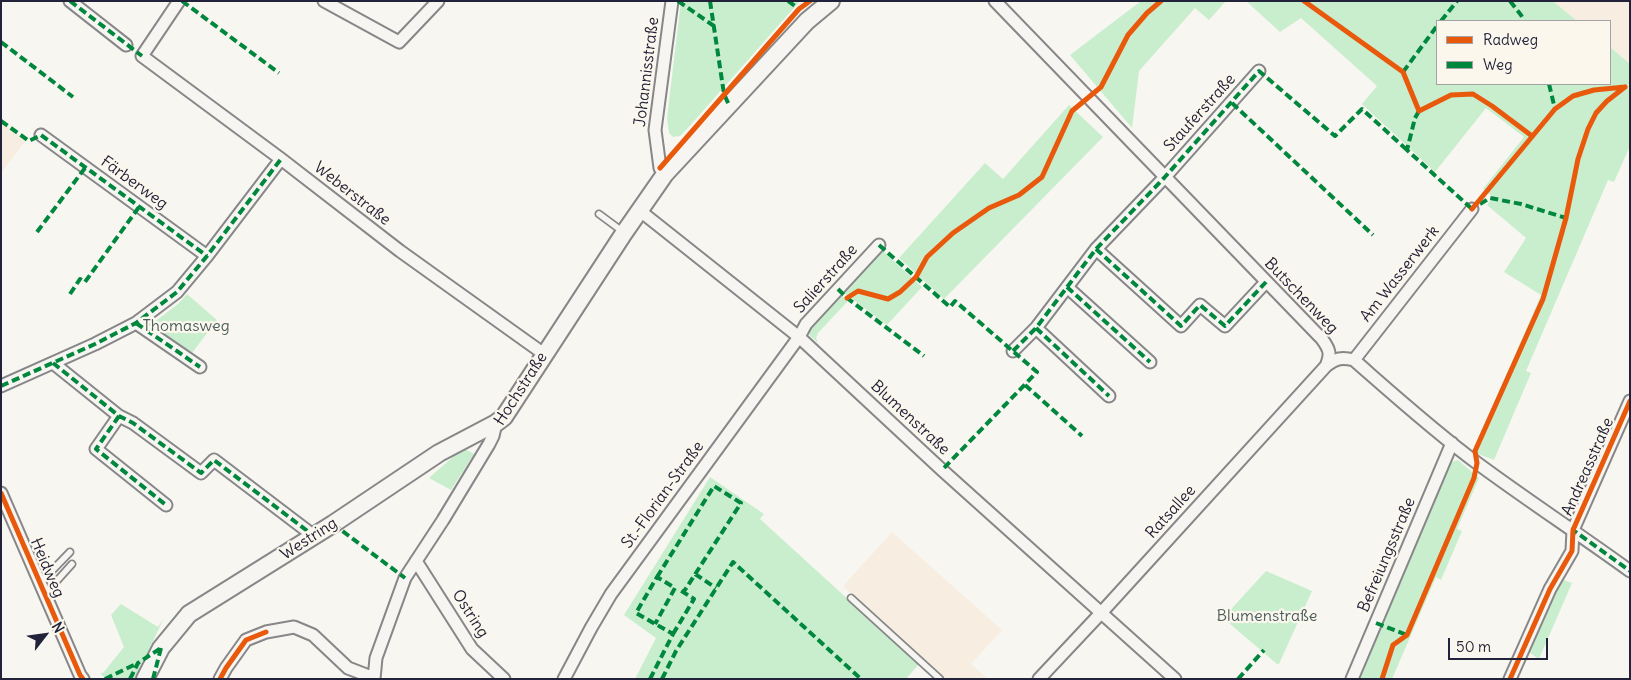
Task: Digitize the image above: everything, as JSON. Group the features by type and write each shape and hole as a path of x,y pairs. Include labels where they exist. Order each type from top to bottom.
{"main road":[{"name":"Hochstraße","path":"496,423 509,411 544,354 665,174 807,21 831,1"},
{"name":"Westring","path":"145,679 161,648 189,614 314,536 439,453 496,423"}],"street":[{"path":"70,1 126,45"},
{"name":"Weberstraße","path":"179,1 142,56 400,251 544,354"},
{"path":"324,1 399,42 438,1"},
{"name":"Johannisstraße","path":"665,174 660,168 655,130 672,1"},
{"name":"Butschenweg","path":"995,1 1164,178 1322,339 1329,349 1330,355 1326,366"},
{"name":"Stauferstraße","path":"1013,351 1036,328 1096,249 1164,178 1260,71"},
{"name":"Färberweg","path":"42,135 207,256"},
{"path":"1,386 54,363 136,323 177,292 281,160"},
{"name":"Am Wasserwerk","path":"1354,360 1472,209"},
{"name":"Blumenstraße","path":"639,210 799,337 942,470 1175,679"},
{"name":"Salierstraße","path":"799,337 806,324 879,245"},
{"path":"1096,249 1181,326 1200,305 1225,326 1266,282"},
{"path":"1067,287 1150,362"},
{"path":"136,323 200,367"},
{"path":"1036,328 1108,396"},
{"name":"St.-Florian-Straße","path":"564,679 611,594 799,337"},
{"name":"Butschenweg","path":"1326,366 1336,359 1346,358 1354,360"},
{"path":"1354,360 1452,444 1630,571"},
{"path":"54,363 119,416 133,423 201,473 214,460 314,536"},
{"name":"Ratsallee","path":"1039,679 1326,366"},
{"name":"Andreasstraße","path":"1510,679 1550,590 1572,551 1573,530 1626,425 1630,402"},
{"path":"119,416 96,449 166,505"},
{"name":"Hochstraße","path":"374,678 376,658 405,578 490,444 496,423"},
{"name":"Befreiungsstraße","path":"1352,679 1452,444"},
{"name":"Heidweg","path":"1,493 83,679"},
{"name":"Ostring","path":"416,561 472,649 504,679"},
{"path":"220,679 246,640 266,632 294,627 313,635 348,668 374,678"}],"lane":[{"path":"599,214 624,233"},
{"path":"43,589 70,552"},
{"path":"43,589 72,564"},
{"path":"851,598 940,679"}],"shaded area":[{"path":"1553,1 1630,1 1630,64 1611,48 1611,20 1576,20"},
{"path":"1,122 26,140 1,173"},
{"path":"892,532 1002,630 971,664 988,679 944,679 843,586"}],"green space":[{"path":"681,1 800,1 687,129 680,136 673,137 669,133 667,118"},
{"path":"1141,1 1226,1 1209,20 1195,8 1139,71 1132,128 1070,55"},
{"path":"1246,1 1553,1 1576,20 1436,20 1436,85 1611,85 1611,48 1630,64 1630,146 1614,182 1608,180 1526,371 1531,373 1494,460 1473,452 1541,295 1504,272 1526,238 1487,205 1493,197 1483,189 1524,137 1486,108 1435,172 1362,104 1377,86 1301,18 1280,32"},
{"path":"1069,105 1103,137 944,299 899,258 985,163 1003,179"},
{"path":"882,250 922,287 887,325 843,292"},
{"name":"Thomasweg","path":"187,294 217,320 192,353 185,354 153,330 153,323 178,304"},
{"path":"840,294 848,301 818,333 816,338 818,343 810,336 809,328"},
{"path":"463,448 474,454 451,490 429,478"},
{"path":"1458,460 1479,478 1457,529 1462,531 1441,580 1436,577 1392,679 1360,679 1450,464"},
{"path":"710,477 764,514 760,519 919,664 906,679 635,679 656,638 624,615"},
{"name":"Blumenstraße","path":"1266,571 1312,591 1279,664 1223,618"},
{"path":"1564,580 1572,583 1539,659 1527,651 1553,594"},
{"path":"121,604 158,627 164,618 135,679 106,679 100,673 103,673 124,647 111,615"}],"marked path":[{"path":"70,1 142,56"},
{"path":"182,1 279,73"},
{"path":"678,1 714,26"},
{"path":"710,1 724,94 729,105"},
{"path":"788,1 799,9"},
{"path":"1442,20 1457,1"},
{"path":"1510,1 1524,20"},
{"path":"1403,72 1436,27"},
{"path":"1,42 73,97"},
{"path":"1013,351 1036,328 1096,249 1164,178 1259,71 1335,136 1362,109 1407,150"},
{"path":"1549,85 1555,109"},
{"path":"1232,103 1373,235"},
{"path":"1419,111 1415,118 1407,150 1472,209"},
{"path":"1,121 29,141 41,135 207,256"},
{"path":"1,386 95,344 136,323 177,292 281,159"},
{"path":"37,232 85,168"},
{"path":"1480,204 1490,198 1521,204 1566,218"},
{"path":"70,294 80,279 85,282 139,207"},
{"path":"879,245 950,307 955,301 1037,372 942,470"},
{"path":"1096,249 1181,326 1200,305 1225,326 1266,282"},
{"path":"1067,287 1150,362"},
{"path":"838,289 847,298 924,356"},
{"path":"136,323 200,367"},
{"path":"1036,328 1109,396"},
{"path":"53,363 119,416 133,423 201,473 214,460 314,536"},
{"path":"1025,385 1082,436"},
{"path":"119,416 96,449 166,505"},
{"path":"657,577 714,486 741,503 683,593"},
{"path":"333,524 405,578"},
{"path":"1574,527 1573,530 1630,571"},
{"path":"662,679 676,651 733,562 861,679"},
{"path":"695,574 716,588"},
{"path":"650,679 673,634 636,613 657,577 675,588 655,624"},
{"path":"673,634 694,599 680,590"},
{"path":"1376,623 1407,635"},
{"path":"130,679 138,663 161,648"},
{"path":"153,679 161,648"},
{"path":"1238,679 1264,650"},
{"path":"105,679 138,663"}],"cycle path":[{"path":"660,168 799,9 810,1"},
{"path":"847,298 858,291 888,299 900,292 916,277 927,257 953,233 989,208 1019,195 1042,177 1072,111 1101,87 1128,35 1147,13 1161,1"},
{"path":"1304,1 1403,72 1419,111 1451,95 1473,94 1532,136"},
{"path":"1472,209 1555,109 1573,96 1594,90 1625,87"},
{"path":"1382,679 1393,645 1407,635 1474,478 1477,463 1475,451 1543,299 1566,218 1578,159 1588,129 1596,113 1607,101 1625,87"},
{"path":"1510,679 1550,589 1572,551 1573,530 1630,401"},
{"path":"1,493 83,679"},
{"path":"220,679 246,640 266,632"}]}
